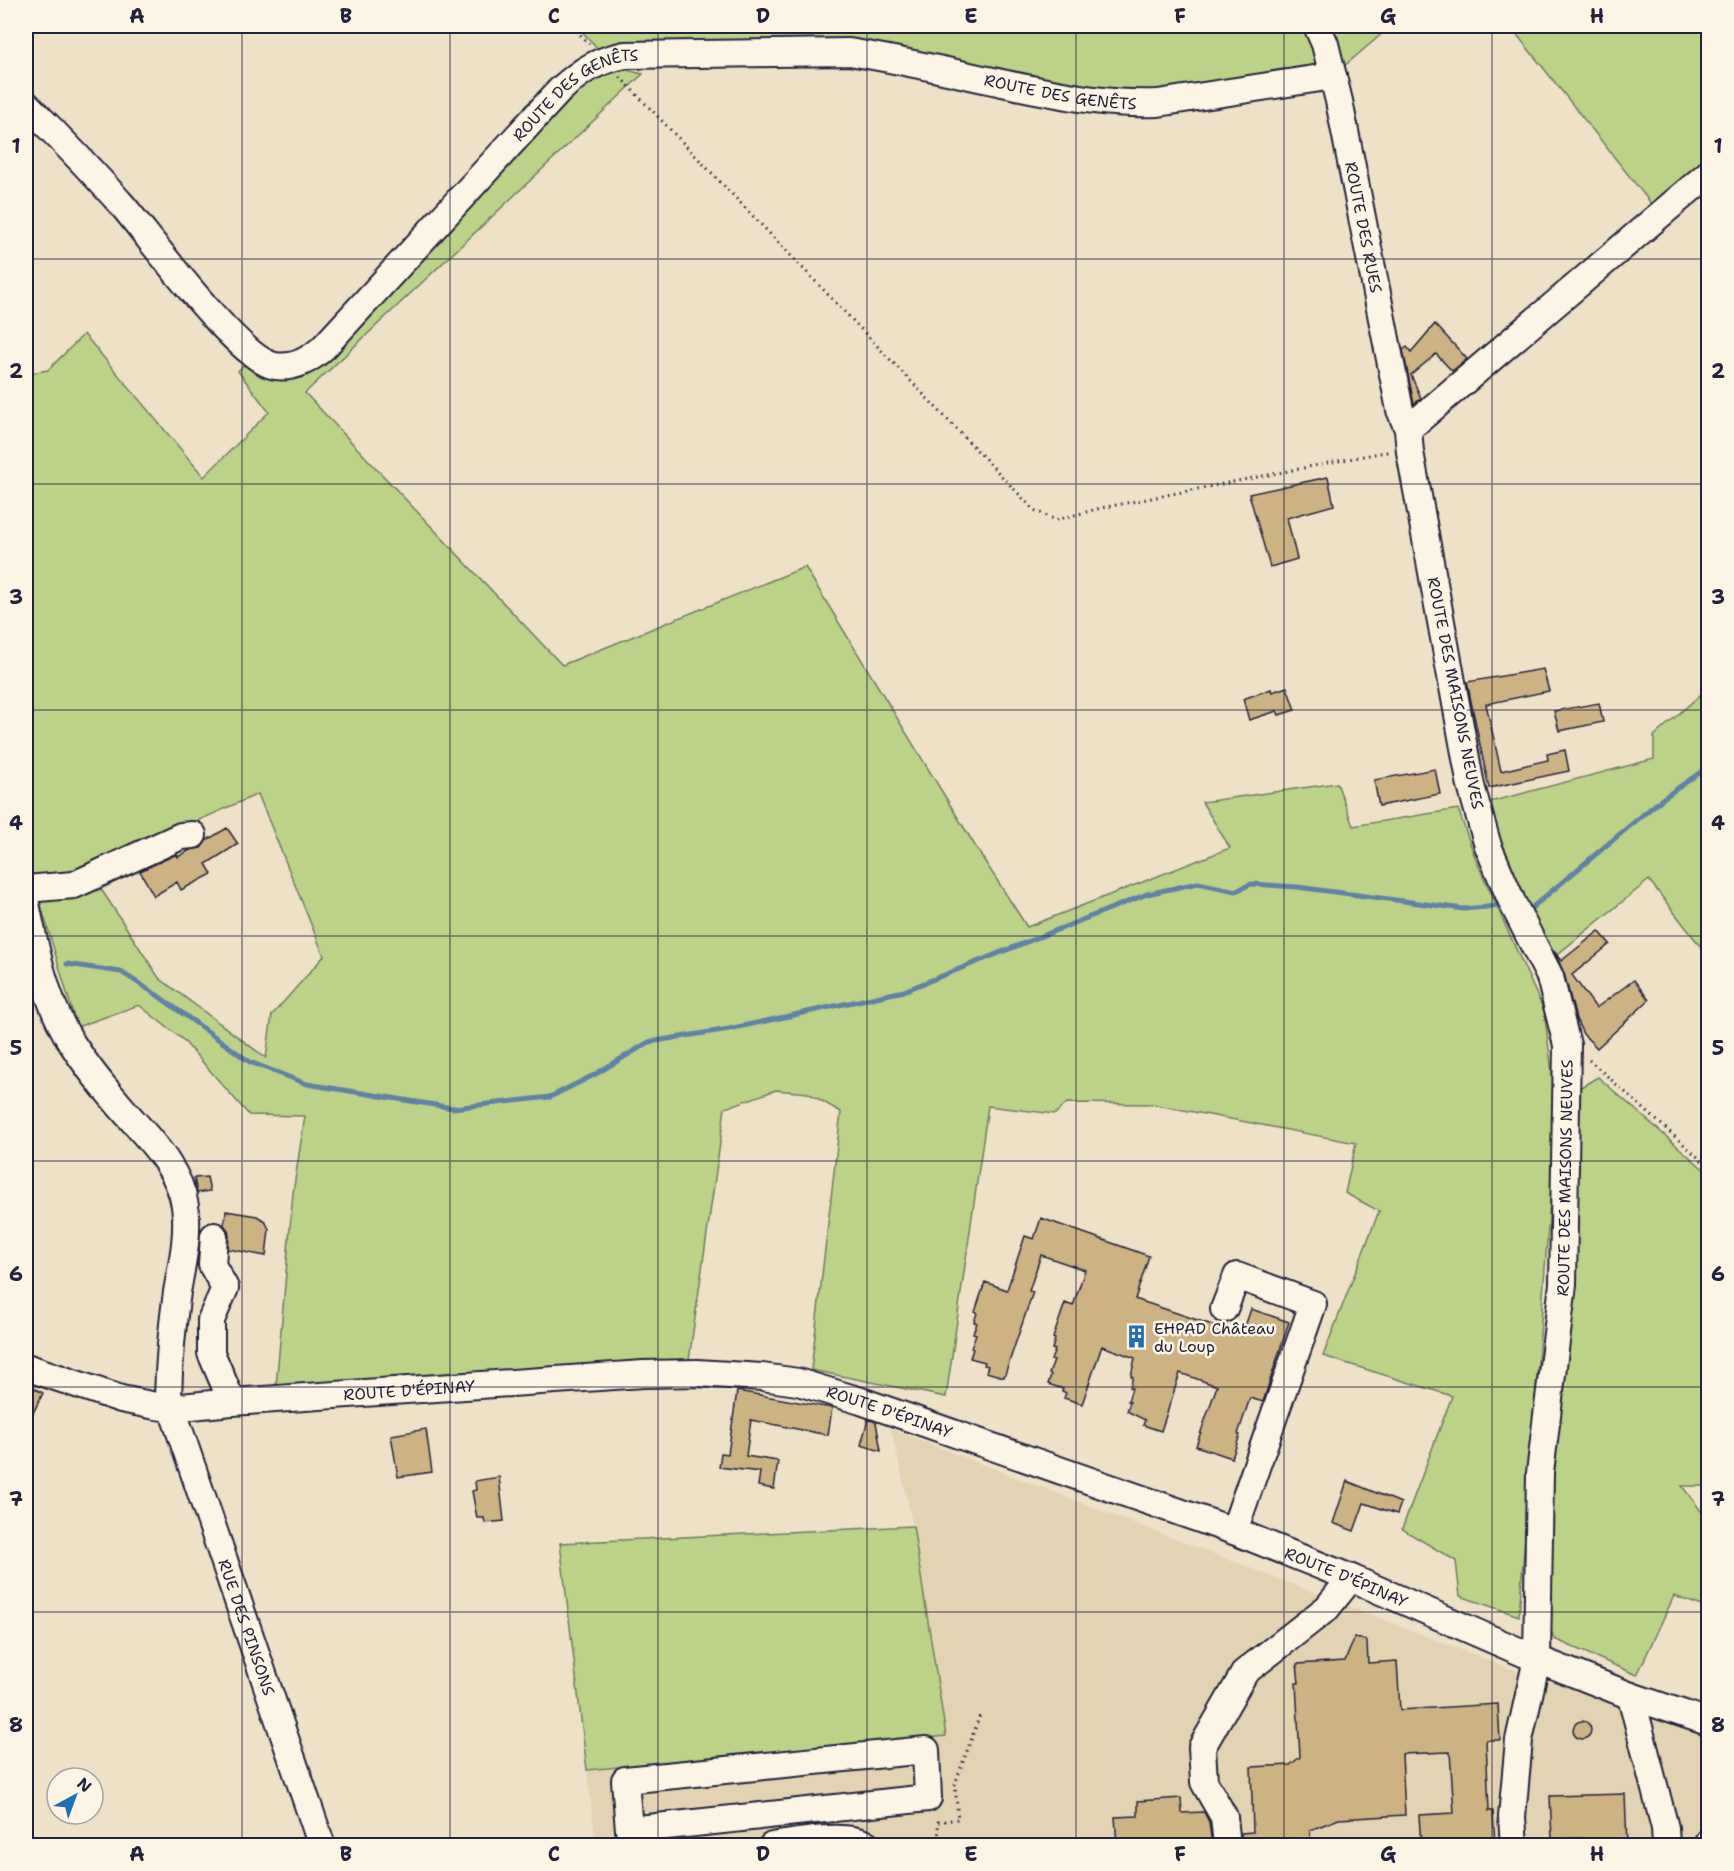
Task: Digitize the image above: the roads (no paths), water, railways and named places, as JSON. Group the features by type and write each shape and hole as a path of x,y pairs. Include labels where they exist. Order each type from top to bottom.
{"street":[{"name":"ROUTE DES RUES","path":"1317,26 1325,44 1333,76 1400,410 1409,441"},
{"name":"ROUTE DES GENÊTS","path":"26,104 123,207 231,335 253,355 266,363 281,366 304,362 324,347 560,90 585,68 604,60 625,55 849,52 885,57 1083,99 1129,104 1158,103 1333,76"},
{"path":"1409,441 1708,174"},
{"name":"ROUTE DES MAISONS NEUVES","path":"1409,441 1471,786 1488,846 1512,902 1550,977 1567,1045 1563,1284 1539,1473 1537,1659 1519,1740 1512,1817 1514,1845"},
{"path":"26,888 74,885 181,837 193,835"},
{"name":"RUE DES PINSONS","path":"26,904 52,1008 72,1044 114,1099 160,1153 181,1190 185,1205 186,1236 168,1365 168,1396 322,1845"},
{"path":"214,1236 212,1265 225,1288 211,1320 211,1353 232,1402"},
{"path":"1224,1310 1237,1276 1313,1304 1234,1531"},
{"name":"ROUTE D'ÉPINAY","path":"26,1367 121,1399 171,1408 643,1374 697,1373 798,1382 861,1401 1234,1531 1351,1578 1537,1659 1631,1696 1708,1722"},
{"path":"1227,1845 1224,1817 1204,1782 1202,1747 1245,1672 1327,1608 1351,1578"},
{"path":"1631,1696 1665,1828 1666,1845"},
{"path":"926,1750 928,1797 780,1814 629,1830 625,1779 926,1750"},
{"path":"780,1814 777,1845 838,1838 870,1845"}],"waterway":[{"path":"1529,910 1662,799 1708,767"},
{"path":"67,964 121,972 250,1062 307,1084 453,1108 550,1097 594,1075 649,1042 729,1029 904,991 1147,894 1198,883 1236,891 1251,884 1297,887 1464,909 1496,906"}],"place":[{"name":"EHPAD Château du Loup","path":"1136,1337"}]}
